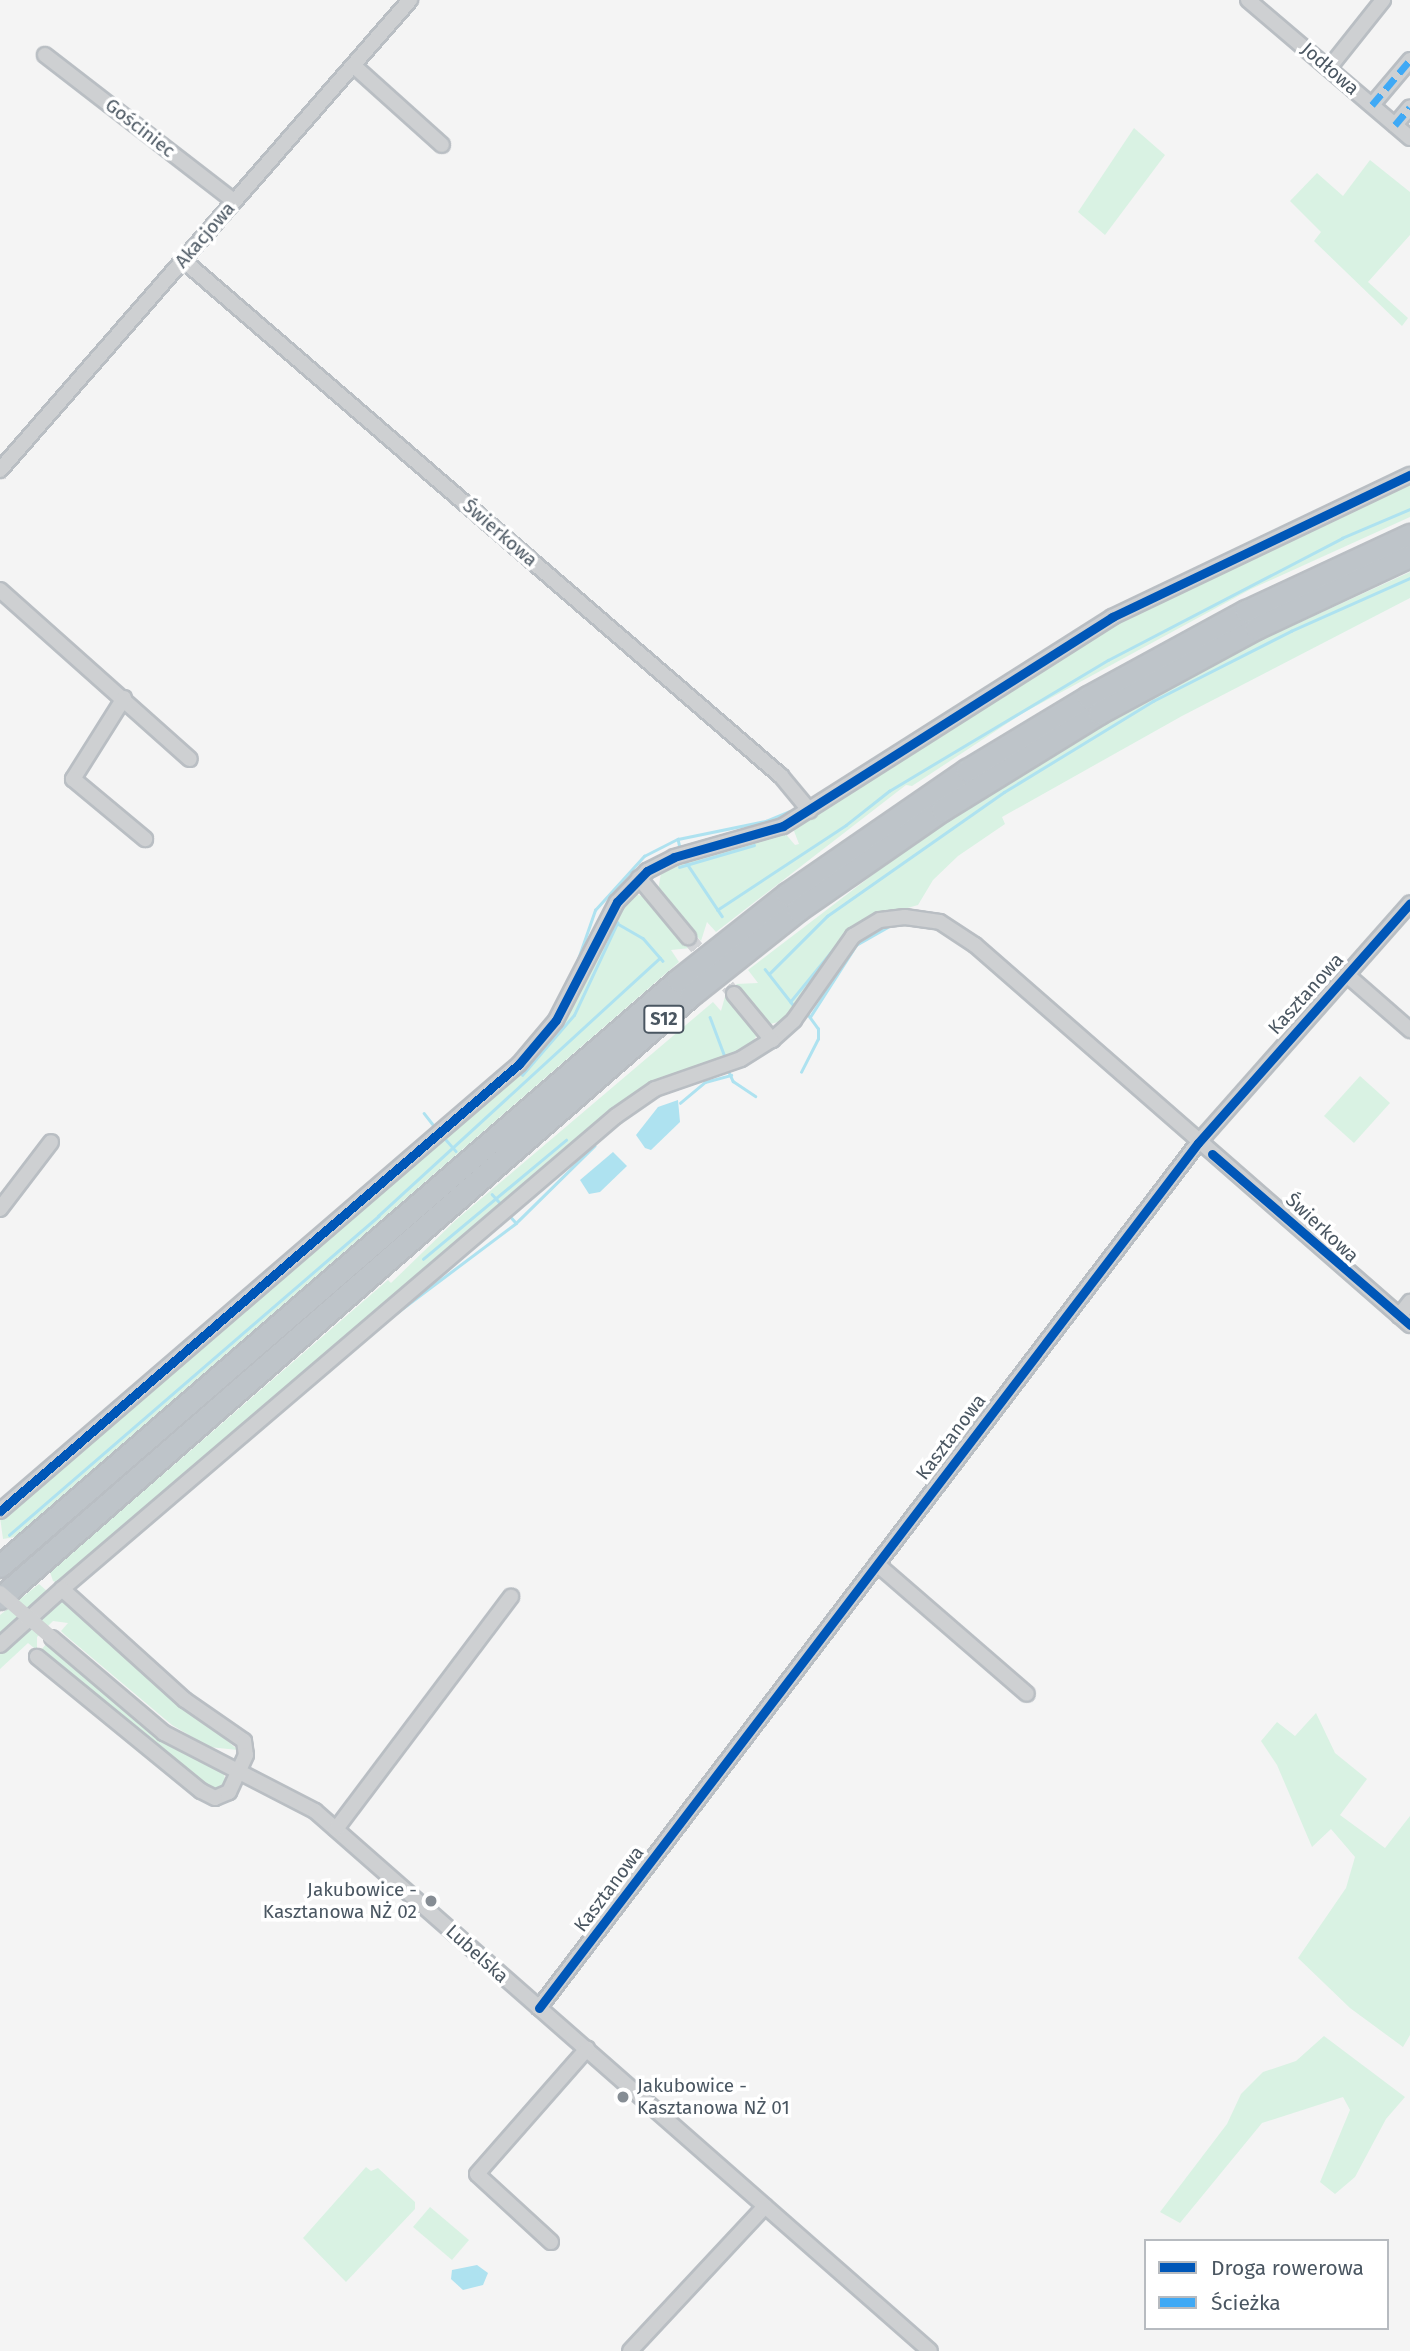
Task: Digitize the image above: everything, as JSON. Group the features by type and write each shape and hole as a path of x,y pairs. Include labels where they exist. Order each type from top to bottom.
{"highway":[{"name":"S12","path":"0,1566 687,972 787,894 967,770 1088,697 1245,611 1410,536"},
{"name":"S12","path":"0,1595 691,995 798,910 952,804 1099,713 1256,628 1410,556"}],"street":[{"name":"Akacjowa","path":"0,470 410,0"},
{"name":"Jodłowa","path":"1248,0 1410,138"},
{"path":"1329,68 1383,0"},
{"name":"Gościniec","path":"45,54 234,201"},
{"path":"1372,105 1410,60"},
{"path":"354,66 442,145"},
{"path":"1395,125 1410,107"},
{"name":"Świerkowa","path":"183,260 773,769 810,811"},
{"path":"0,1511 519,1064 556,1020 609,915 639,878 674,857 751,839 810,811 1112,617 1410,475"},
{"path":"0,590 190,759"},
{"path":"124,698 73,779 145,839"},
{"path":"639,878 688,937"},
{"name":"Kasztanowa","path":"540,2008 1198,1143 1410,903"},
{"name":"Świerkowa","path":"772,1040 794,1020 853,936 880,920 919,917 940,922 975,945 1198,1143 1405,1321"},
{"path":"1347,975 1410,1030"},
{"path":"0,1645 616,1116 655,1089 741,1059 772,1040 734,994"},
{"path":"0,1209 51,1142"},
{"path":"1405,1321 1410,1303"},
{"path":"877,1564 1027,1694"},
{"path":"37,1657 209,1796 226,1795 246,1755 244,1741 185,1700 62,1589"},
{"name":"Lubelska","path":"0,1595 164,1733 315,1811 930,2351"},
{"path":"336,1829 511,1597"},
{"path":"551,2242 477,2174 587,2049"},
{"path":"630,2351 765,2206"}],"green space":[{"path":"1134,128 1165,155 1105,235 1078,212"},
{"path":"1370,160 1410,192 1410,235 1368,282 1408,318 1402,326 1314,241 1321,232 1290,201 1317,173 1343,196"},
{"path":"1410,483 1410,517 1251,589 1023,713 912,786 906,785 716,932 707,922 701,941 658,891 661,873 688,859 784,832 795,845 799,844 794,831 798,824 1129,615"},
{"path":"1410,572 1410,598 1182,716 1002,817 1005,824 958,856 933,880 918,905 876,917 841,941 787,1020 770,1024 736,984 758,983 748,970 909,847 1033,765 1211,663"},
{"path":"634,894 650,898 691,948 671,950 679,962 15,1537 3,1539 0,1517 526,1068 559,1029 622,906"},
{"path":"726,993 757,1035 749,1048 669,1078 499,1209 61,1584 53,1581 50,1572 388,1280 391,1283 456,1220 713,1002 721,1011"},
{"path":"1360,1076 1390,1103 1354,1143 1324,1116"},
{"path":"39,1584 48,1592 0,1638 0,1615"},
{"path":"61,1600 238,1750 209,1747 172,1725 65,1635 61,1631 68,1623 53,1621 37,1637 37,1648 41,1650 47,1643 152,1732 223,1771 227,1786 210,1791 28,1643 0,1669 0,1652"},
{"path":"1316,1713 1335,1753 1367,1779 1340,1815 1385,1848 1410,1816 1410,2035 1403,2047 1350,2008 1298,1958 1346,1888 1355,1857 1331,1829 1312,1847 1277,1765 1261,1741 1277,1722 1295,1736"},
{"path":"1324,2036 1405,2097 1386,2119 1355,2177 1335,2194 1320,2182 1350,2110 1343,2097 1262,2123 1180,2223 1160,2212 1227,2124 1241,2094 1263,2072 1296,2061"},
{"path":"366,2167 371,2171 378,2168 415,2202 415,2209 346,2282 303,2238"},
{"path":"430,2207 469,2240 452,2260 413,2227"}],"water":[{"path":"678,1100 680,1122 651,1150 645,1148 636,1135 658,1107"},
{"path":"613,1152 627,1166 600,1192 589,1194 580,1180"},
{"path":"477,2265 488,2273 483,2285 463,2290 451,2279 452,2270"}],"waterway":[{"path":"717,910 846,825 889,791 1108,660 1342,538 1410,509"},
{"path":"769,974 827,916 1004,792 1153,701 1291,631 1410,578"},
{"path":"880,756 984,690"},
{"path":"577,962 595,910 644,856 678,839 766,821 789,811"},
{"path":"678,839 680,848"},
{"path":"679,867 754,845"},
{"path":"686,862 722,916"},
{"path":"615,922 643,938 663,961"},
{"path":"522,1075 574,1015 617,923"},
{"path":"810,1017 856,945 891,925"},
{"path":"790,1002 849,930"},
{"path":"9,1535 378,1216 660,958"},
{"path":"765,969 794,1006"},
{"path":"801,1072 818,1039 818,1029 807,1014"},
{"path":"710,1017 725,1057"},
{"path":"729,1072 733,1081 755,1096"},
{"path":"680,1103 705,1082 731,1075"},
{"path":"424,1113 435,1127"},
{"path":"442,1135 456,1151"},
{"path":"423,1259 566,1140"},
{"path":"395,1314 516,1223 594,1146"},
{"path":"492,1194 501,1204"},
{"path":"510,1216 516,1223"}],"tunnel":[{"path":"688,937 734,994"}],"marked path":[{"path":"1372,105 1410,60"},
{"path":"1395,125 1410,107"}],"cycle path":[{"path":"0,1511 519,1064 556,1020 617,902 647,871 674,857 783,826 1112,617 1410,475"},
{"path":"539,2008 1198,1143 1410,903"},
{"path":"1212,1154 1410,1325"}],"place":[{"name":"Jakubowice - Kasztanowa NŻ 02","path":"431,1901"},
{"name":"Jakubowice - Kasztanowa NŻ 01","path":"623,2097"}]}
